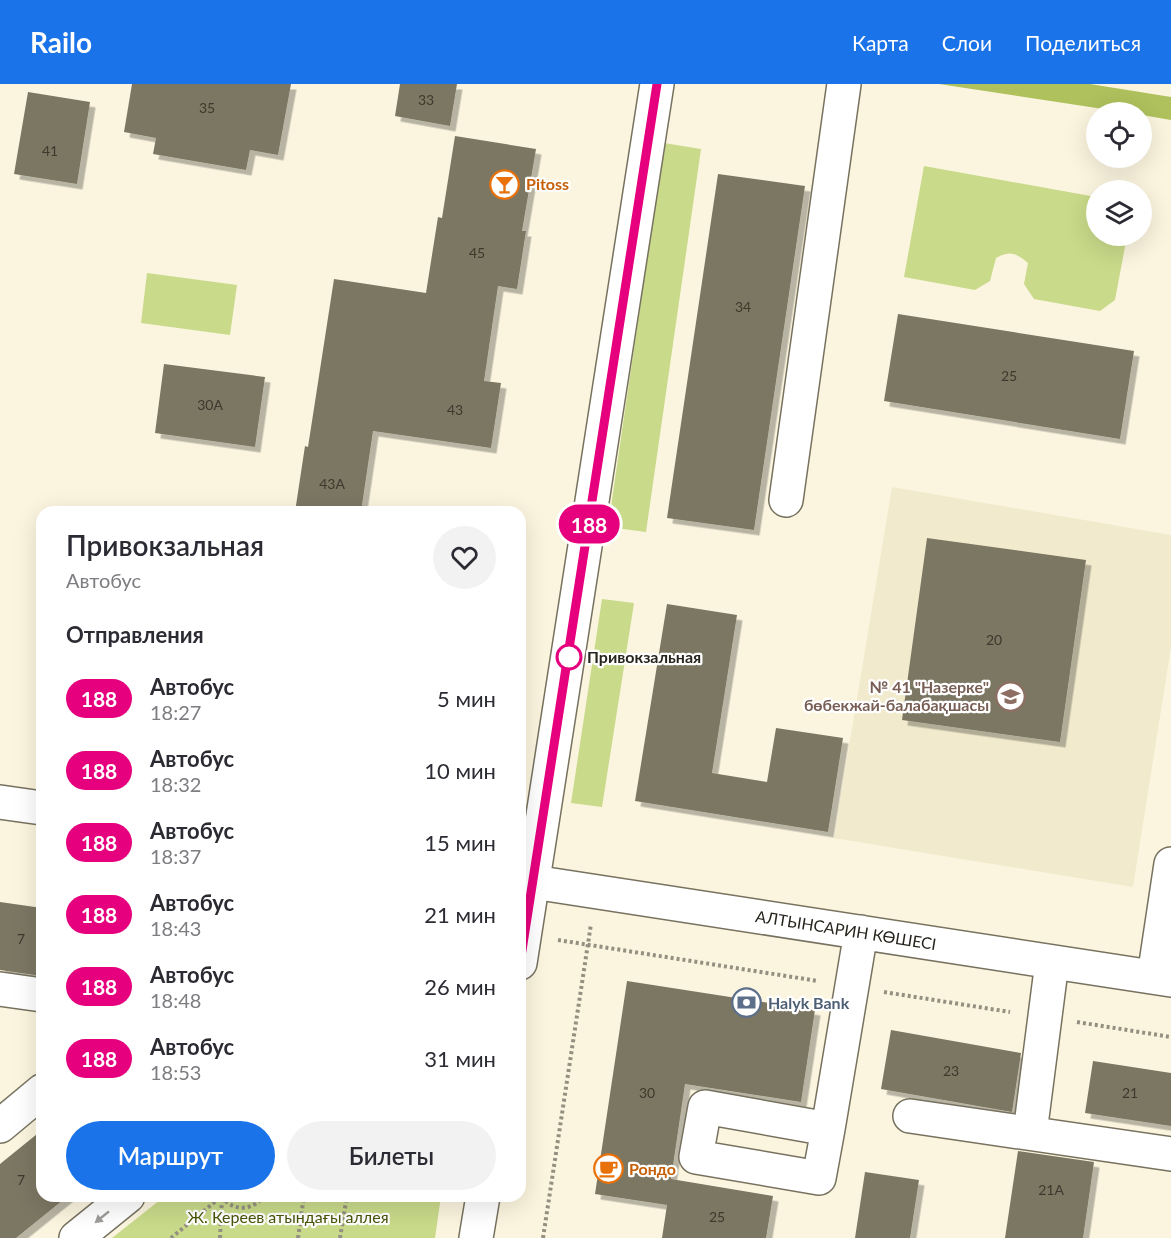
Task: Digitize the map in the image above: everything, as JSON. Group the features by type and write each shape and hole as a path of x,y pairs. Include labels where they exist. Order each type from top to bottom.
{"street":[{"path":"527,881 657,84"},
{"path":"786,500 844,84"},
{"path":"0,802 36,807"},
{"path":"1162,979 1171,864"},
{"name":"АЛТЫНСАРИН КӨШЕСІ","path":"527,881 1162,979"},
{"path":"828,1129 861,932"},
{"path":"1030,1133 1052,962"},
{"path":"0,989 36,994"},
{"path":"0,1126 36,1096"},
{"path":"910,1116 1171,1154"},
{"path":"76,1238 121,1202"},
{"path":"476,1238 482,1202"}],"path":[{"path":"543,1238 596,891"},
{"path":"548,938 588,945"},
{"path":"171,1238 215,1202"},
{"path":"220,1238 222,1202"},
{"path":"228,1202 238,1208 246,1208 259,1202"},
{"path":"298,1238 303,1202"},
{"path":"340,1238 346,1202"}],"shaded area":[{"name":"№ 41 \"Назерке\" бөбекжай-балабақшасы","path":"892,487 1171,535 1171,647 1133,887 834,838"}],"green space":[{"path":"939,84 1090,84 1171,97 1171,120 1152,117 1152,102 1086,102 1086,106"},
{"path":"664,143 701,149 646,532 608,527"},
{"path":"924,166 1086,195 1086,246 1125,246 1115,300 1100,311 1034,299 1024,284 1028,263 1013,254 1005,254 996,258 990,281 975,290 904,277"},
{"path":"147,273 237,285 230,335 141,323"},
{"path":"602,599 634,603 602,807 571,803"},
{"name":"Ж. Кереев атындағы аллея","path":"157,1202 440,1202 435,1238 112,1238"}],"building":[{"path":"132,84 291,84 278,155 250,150 246,170 153,154 156,138 124,132"},
{"path":"400,84 457,84 450,126 395,116"},
{"path":"28,92 90,102 77,184 14,174"},
{"path":"455,136 536,149 522,231 526,231 517,289 498,286 484,381 501,383 491,448 373,431 362,506 296,506 305,446 308,447 334,279 426,293 438,217 442,218"},
{"path":"718,174 805,186 754,530 667,518"},
{"path":"898,314 1134,351 1120,439 884,401"},
{"path":"164,364 265,377 255,447 155,433"},
{"path":"927,538 1086,560 1060,742 902,720"},
{"path":"667,604 737,615 712,773 767,782 776,728 843,738 828,832 635,801"},
{"path":"0,902 36,907 36,975 0,970"},
{"path":"627,981 815,1010 801,1102 685,1084 671,1179 773,1196 766,1238 662,1238 667,1205 595,1194"},
{"path":"891,1030 1021,1053 1012,1112 881,1089"},
{"path":"1093,1061 1171,1073 1171,1126 1085,1113"},
{"path":"36,1135 36,1202 61,1202 16,1238 0,1238 0,1164"},
{"path":"1018,1151 1094,1162 1083,1238 1005,1238"},
{"path":"865,1172 919,1180 910,1238 855,1238"}],"bus line":[{"name":"188","path":"526,928 657,84"}],"place":[{"name":"Pitoss","path":"505,184"},
{"name":"Привокзальная","path":"569,657"},
{"name":"№ 41 \"Назерке\" бөбекжай-балабақшасы","path":"1010,696"},
{"name":"Halyk Bank","path":"747,1003"},
{"name":"Рондо","path":"608,1169"}]}
